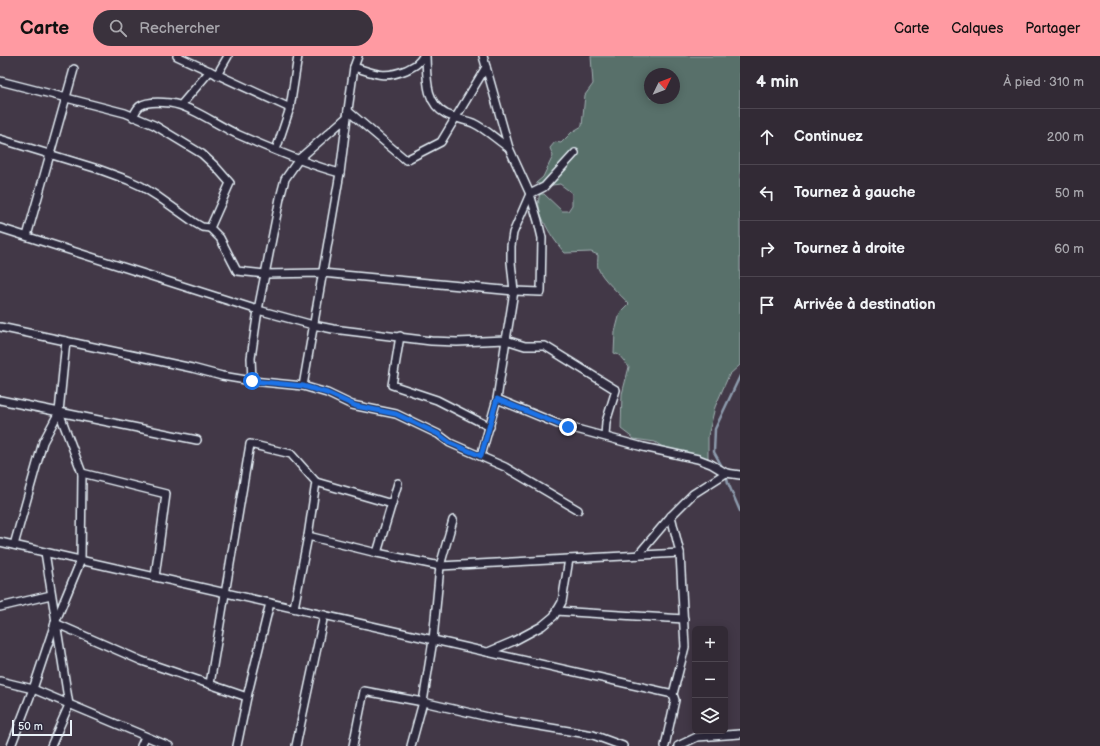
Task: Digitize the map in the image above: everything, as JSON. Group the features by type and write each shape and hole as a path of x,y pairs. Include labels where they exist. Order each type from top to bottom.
{"street":[{"path":"177,56 290,108"},
{"path":"217,75 228,56"},
{"path":"276,150 290,108 298,56"},
{"path":"303,386 340,173 354,68 358,56"},
{"path":"354,68 380,75 394,75 416,66 424,56"},
{"path":"424,56 429,94 437,107 445,113 473,123 482,128 509,148"},
{"path":"0,139 98,168 135,183 162,199 195,223 202,227 210,228 220,238 237,270 265,274 322,273 514,291 541,292 542,238 530,194 509,148 483,56"},
{"path":"348,114 406,160 441,142 486,67"},
{"path":"26,236 74,69"},
{"path":"181,105 210,71"},
{"path":"0,81 125,113 154,125 202,154 230,183 210,228"},
{"path":"133,117 136,110 140,106 147,104 170,103 181,105 238,135 340,173"},
{"path":"252,381 251,358 258,310 285,179 299,159 348,114"},
{"path":"481,456 497,399 514,291 511,246 513,233 530,194 544,187 575,153"},
{"path":"0,228 258,310 313,325 333,329 431,341 457,342 506,340 525,346 545,346 616,390 606,422 605,436"},
{"path":"0,327 192,368 222,376 252,381 303,386 327,393 356,406 396,414 438,434 450,443 505,467 578,510"},
{"path":"400,336 392,386 437,400 490,426"},
{"path":"14,545 43,442 59,412 66,341"},
{"path":"497,399 558,424 643,447 698,459 711,464 726,473 740,475"},
{"path":"0,400 196,440"},
{"path":"11,746 33,689 55,623 82,560 82,473 59,412"},
{"path":"210,684 250,444 291,454 316,482 392,504"},
{"path":"82,473 166,494 155,577"},
{"path":"638,555 693,494 726,473"},
{"path":"294,608 308,536 316,482"},
{"path":"377,553 398,483"},
{"path":"665,746 675,700 673,694 685,647 680,553 672,516"},
{"path":"412,746 423,702 433,640 440,566 453,520"},
{"path":"308,536 377,553 440,566 680,553"},
{"path":"0,542 673,694"},
{"path":"45,552 69,705 51,746"},
{"path":"488,652 514,641 542,626 554,616 562,602 569,559"},
{"path":"0,607 51,595"},
{"path":"237,746 247,697 270,603"},
{"path":"556,611 684,619"},
{"path":"296,746 324,615"},
{"path":"55,623 142,661 247,697"},
{"path":"0,680 33,689 145,737 170,746"},
{"path":"353,746 364,691 423,702 498,719 593,735 623,746"},
{"path":"678,746 698,737 740,734"},
{"path":"141,746 145,737"}],"green space":[{"path":"591,56 740,56 740,365 729,375 715,407 708,436 708,458 667,450 655,442 634,439 621,429 622,394 629,367 619,355 614,353 615,332 620,313 629,304 607,282 600,272 598,268 598,255 591,252 565,253 550,234 539,209 540,194 544,194 562,211 568,211 572,205 572,193 560,184 545,186 536,183 543,177 553,156 550,148 555,142 561,143 572,132 582,126 585,95 593,84"}],"waterway":[{"path":"724,470 714,452 715,429 740,376"},
{"path":"726,474 728,483 740,511"}],"route":[{"path":"252,381 303,386 327,393 352,405 396,414 438,434 450,443 481,456 497,399 568,427"}]}
